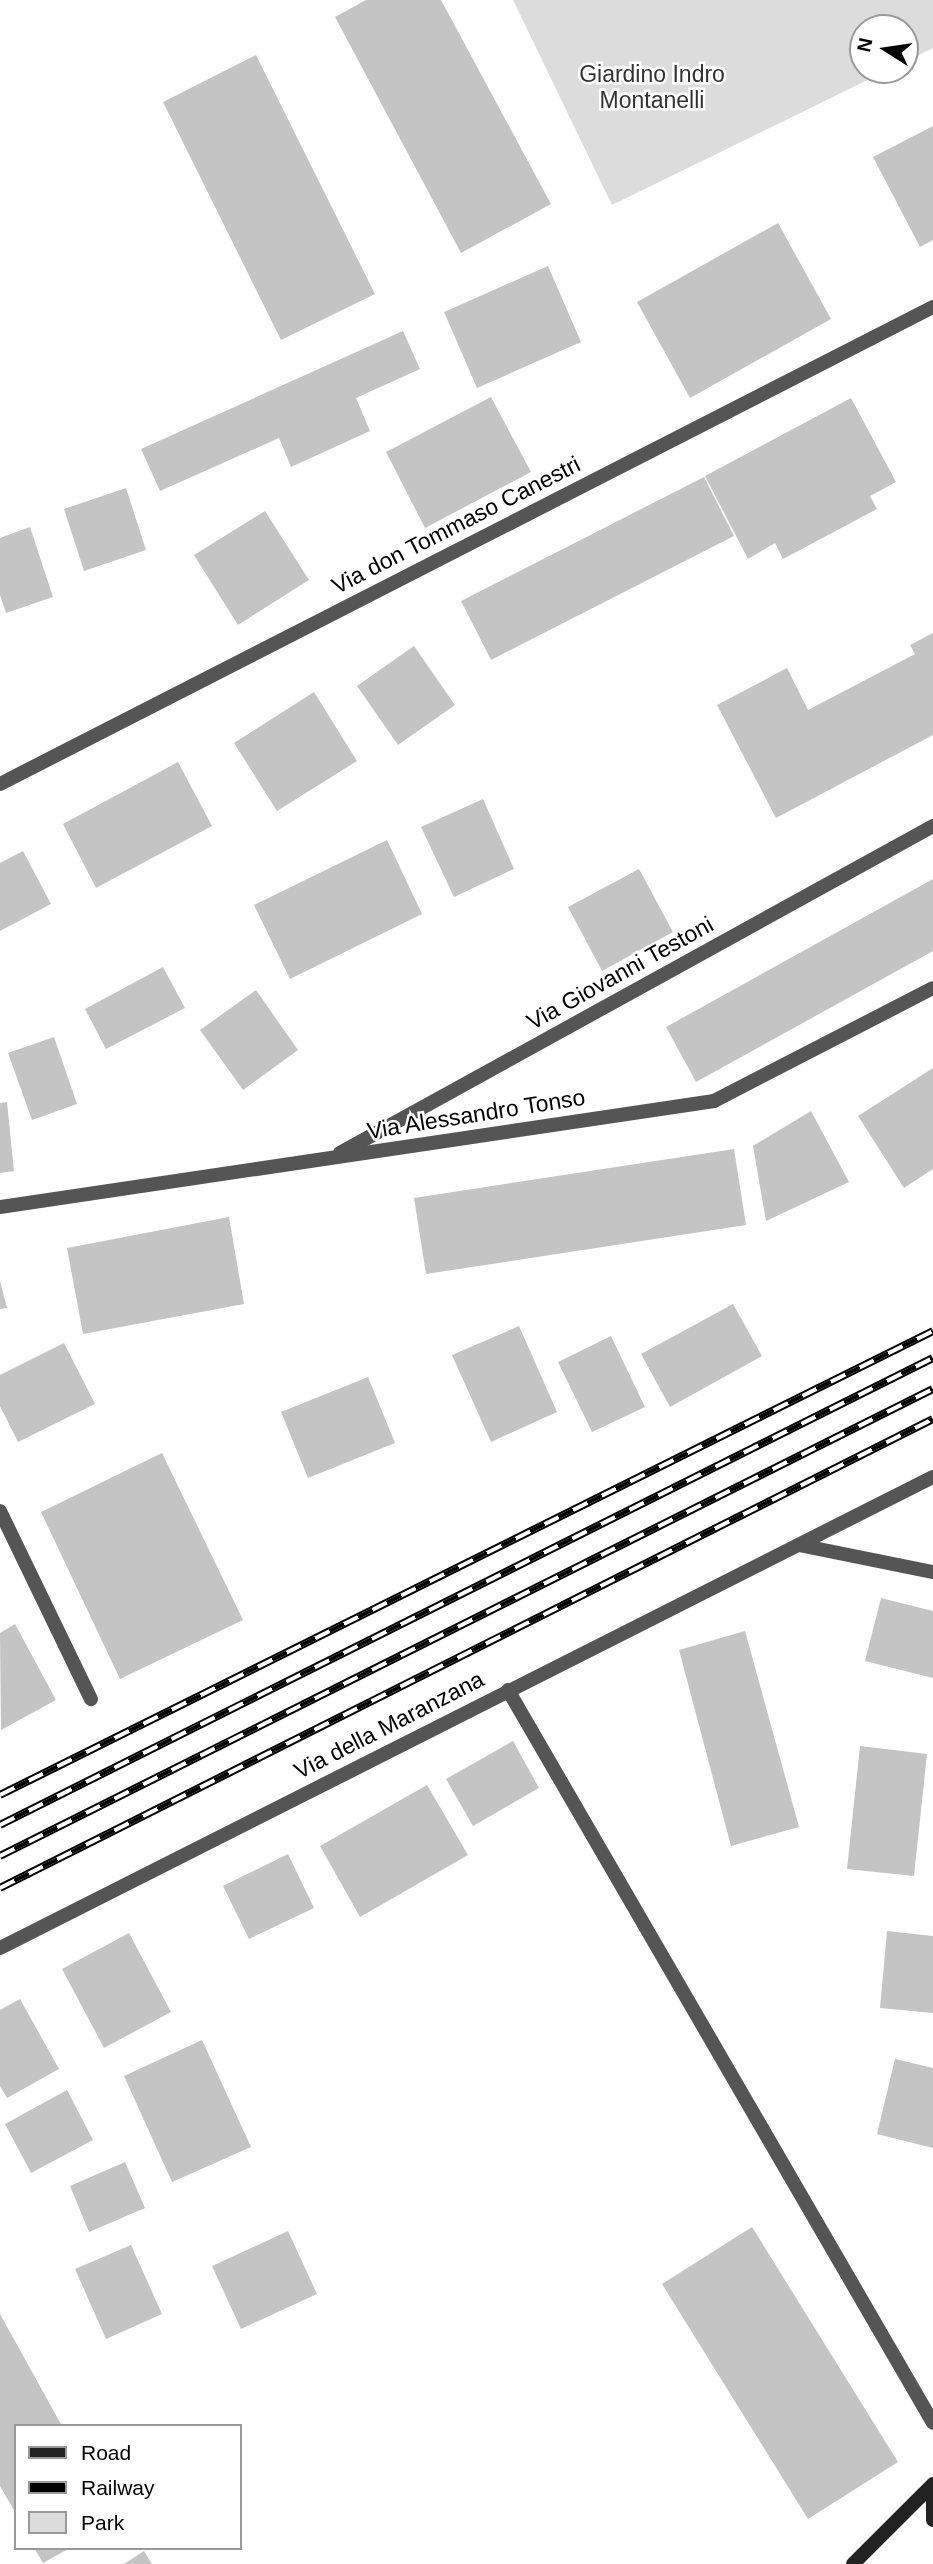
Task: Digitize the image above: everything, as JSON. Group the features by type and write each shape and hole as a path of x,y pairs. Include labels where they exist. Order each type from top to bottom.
{"street":[{"name":"Via don Tommaso Canestri","path":"0,784 933,307"},
{"name":"Via Giovanni Testoni","path":"329,1159 933,826"},
{"name":"Via Alessandro Tonso","path":"0,1207 714,1101 933,988"},
{"name":"Via della Maranzana","path":"0,1948 933,1477"},
{"path":"0,1511 91,1699"},
{"path":"799,1545 933,1572"},
{"path":"508,1690 933,2423"},
{"path":"853,2564 933,2484"},
{"path":"933,2499 933,2520"}],"green space":[{"name":"Giardino Indro Montanelli","path":"513,0 933,0 933,48 919,55 919,14 849,14 849,84 859,84 612,205"}],"building":[{"path":"366,0 441,0 551,204 461,253 335,17"},
{"path":"256,55 375,294 281,340 163,102"},
{"path":"933,126 933,240 920,247 873,157"},
{"path":"778,223 831,319 690,398 637,302"},
{"path":"548,266 581,342 477,388 444,312"},
{"path":"403,331 420,369 356,398 370,431 291,467 279,438 160,491 141,449"},
{"path":"491,397 531,472 425,528 386,452"},
{"path":"851,398 896,482 870,496 877,509 783,559 775,543 748,559 705,476"},
{"path":"704,477 734,536 491,660 461,601"},
{"path":"126,488 146,550 84,571 64,509"},
{"path":"265,511 309,580 238,625 194,555"},
{"path":"30,527 53,597 6,613 0,595 0,538"},
{"path":"933,633 933,735 776,818 717,705 787,668 808,710 915,654 910,645"},
{"path":"414,646 455,705 398,745 357,686"},
{"path":"314,692 357,761 277,811 234,743"},
{"path":"178,762 212,826 96,888 63,824"},
{"path":"483,799 514,869 454,897 421,827"},
{"path":"387,840 422,914 290,979 254,905"},
{"path":"23,851 51,904 0,931 0,863"},
{"path":"639,869 673,932 602,971 568,907"},
{"path":"933,879 933,951 696,1082 666,1027"},
{"path":"163,967 185,1008 106,1049 85,1009"},
{"path":"256,990 298,1050 243,1090 200,1030"},
{"path":"54,1037 77,1104 32,1120 8,1053"},
{"path":"933,1068 933,1169 904,1188 858,1116"},
{"path":"7,1102 14,1171 0,1173 0,1103"},
{"path":"811,1111 849,1182 766,1221 753,1146"},
{"path":"734,1149 746,1225 426,1274 414,1198"},
{"path":"229,1217 244,1304 83,1334 67,1248"},
{"path":"0,1281 7,1308 0,1309"},
{"path":"733,1304 762,1356 670,1407 641,1354"},
{"path":"519,1326 557,1412 491,1442 452,1355"},
{"path":"611,1336 645,1407 592,1432 558,1362"},
{"path":"64,1343 95,1404 18,1442 0,1406 0,1375"},
{"path":"368,1377 395,1443 308,1478 281,1412"},
{"path":"162,1453 243,1620 120,1679 41,1512"},
{"path":"881,1598 933,1611 933,1678 865,1661"},
{"path":"15,1624 56,1700 1,1730 0,1633"},
{"path":"745,1631 799,1827 731,1846 679,1650"},
{"path":"513,1741 539,1788 473,1826 446,1779"},
{"path":"860,1746 927,1754 914,1876 847,1869"},
{"path":"427,1785 468,1855 360,1917 320,1846"},
{"path":"288,1854 314,1908 249,1939 223,1886"},
{"path":"887,1931 933,1936 933,2013 880,2008"},
{"path":"129,1933 171,2012 104,2048 62,1969"},
{"path":"20,1999 59,2069 7,2098 0,2086 0,2010"},
{"path":"202,2040 251,2147 172,2182 124,2076"},
{"path":"895,2059 933,2068 933,2148 877,2134"},
{"path":"67,2090 93,2140 31,2173 5,2124"},
{"path":"125,2162 145,2208 89,2232 70,2186"},
{"path":"752,2227 898,2462 808,2519 662,2284"},
{"path":"288,2231 317,2294 241,2329 212,2266"},
{"path":"131,2245 162,2314 106,2339 75,2269"},
{"path":"0,2314 61,2424 14,2424 14,2510 0,2486"},
{"path":"35,2550 66,2550 43,2563"},
{"path":"144,2551 152,2564 124,2564"}],"railway":[{"path":"0,1795 933,1331"},
{"path":"0,1825 933,1358"},
{"path":"0,1856 933,1389"},
{"path":"0,1888 933,1419"}]}
